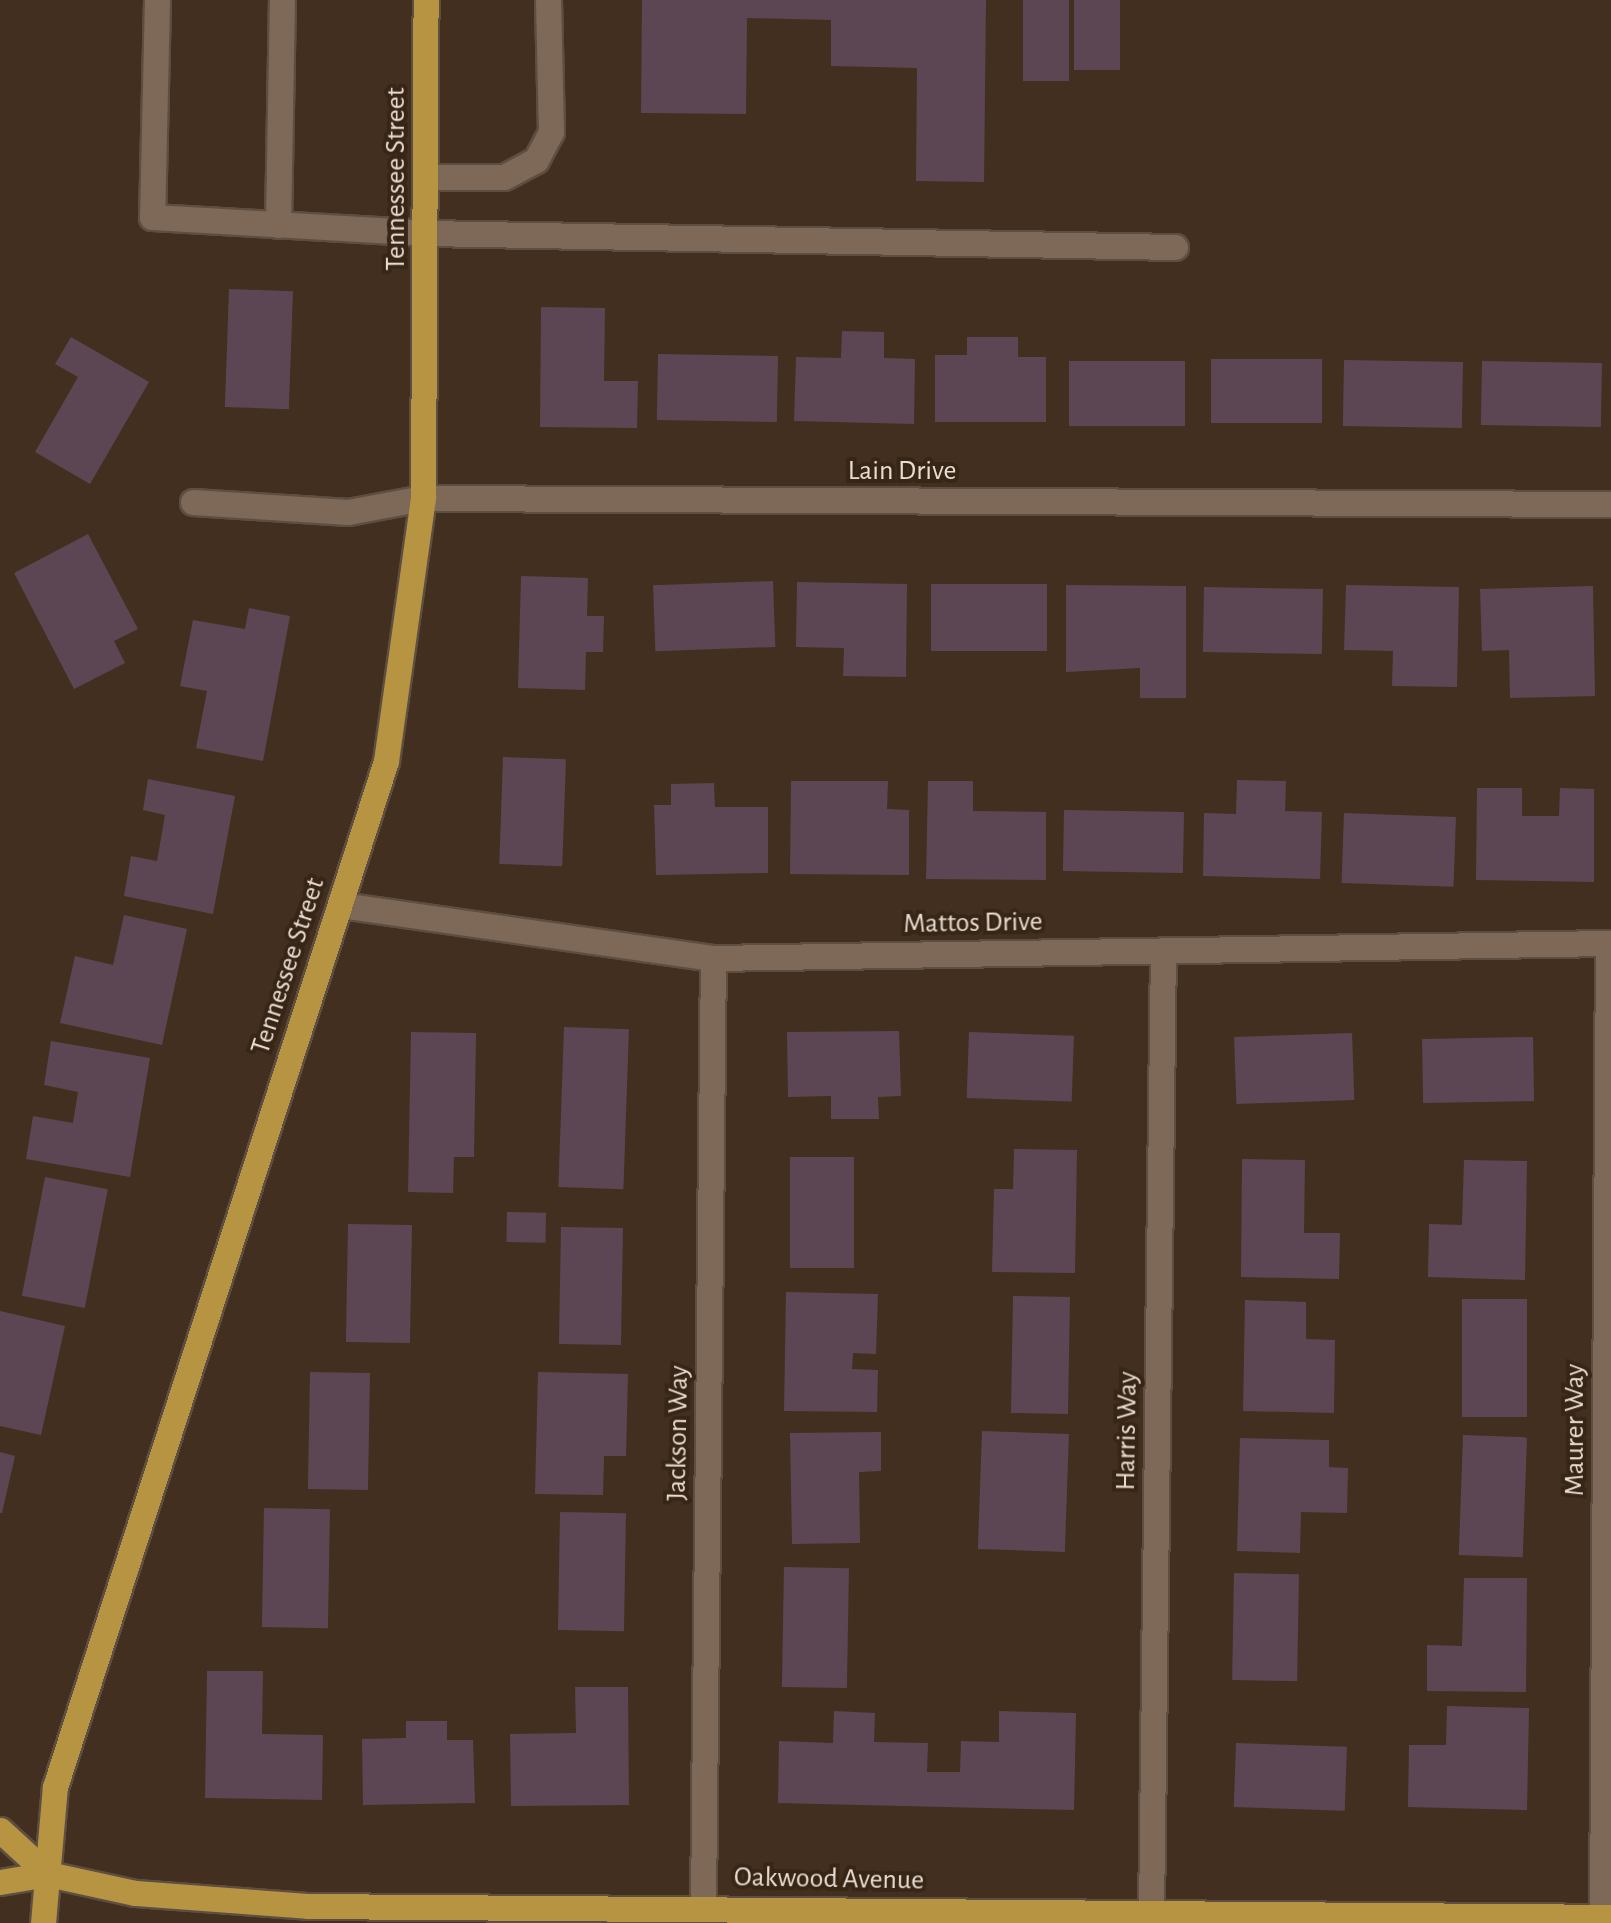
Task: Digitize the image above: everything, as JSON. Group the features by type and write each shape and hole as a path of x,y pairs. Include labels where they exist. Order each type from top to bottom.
{"main road":[{"name":"Tennessee Street","path":"44,1923 55,1787 386,761 423,498 428,177 426,0"},
{"path":"0,1830 48,1874"},
{"name":"Oakwood Avenue","path":"0,1882 48,1874 136,1893 308,1906 1607,1917"}],"street":[{"path":"157,0 152,217 426,233 1175,247"},
{"path":"278,225 282,0"},
{"path":"428,177 504,177 536,160 550,132 548,0"},
{"name":"Lain Drive","path":"193,502 348,512 423,498 1611,504"},
{"name":"Mattos Drive","path":"340,905 713,958 1610,943"},
{"name":"Maurer Way","path":"1607,1917 1610,943"},
{"name":"Harris Way","path":"1152,1914 1163,950"},
{"name":"Jackson Way","path":"703,1908 713,958"}],"building":[{"path":"642,0 986,0 984,182 916,181 917,68 831,66 831,20 747,18 746,114 641,113"},
{"path":"1023,0 1069,0 1069,81 1023,81"},
{"path":"1074,0 1120,0 1120,70 1074,70"},
{"path":"229,289 293,291 289,409 225,407"},
{"path":"541,307 605,308 604,381 638,381 637,428 540,427"},
{"path":"842,331 884,332 884,358 915,359 914,424 794,421 796,357 841,358"},
{"path":"71,337 149,382 90,484 35,452 78,377 55,364"},
{"path":"967,337 1018,337 1018,357 1046,357 1046,422 935,422 935,355 967,355"},
{"path":"658,354 778,356 777,422 657,420"},
{"path":"1211,359 1322,359 1322,423 1211,423"},
{"path":"1344,360 1463,362 1462,428 1343,426"},
{"path":"1069,361 1185,361 1185,426 1069,426"},
{"path":"1482,361 1602,363 1601,427 1481,425"},
{"path":"88,534 138,629 114,641 125,663 74,689 14,573"},
{"path":"521,576 588,578 587,616 604,616 603,652 586,652 585,690 518,688"},
{"path":"773,581 775,647 655,651 653,585"},
{"path":"797,582 907,584 906,677 843,676 844,648 796,647"},
{"path":"931,584 1047,584 1047,651 931,651"},
{"path":"1066,585 1186,586 1186,698 1140,698 1140,668 1066,672"},
{"path":"1346,585 1459,587 1457,687 1392,686 1393,651 1344,650"},
{"path":"1593,586 1595,696 1510,698 1509,650 1482,651 1480,589"},
{"path":"1204,587 1323,589 1322,654 1203,652"},
{"path":"249,608 290,616 263,761 196,748 207,691 180,686 193,620 245,629"},
{"path":"503,757 566,759 562,866 499,864"},
{"path":"148,779 235,796 213,914 124,896 131,856 157,861 165,815 143,810"},
{"path":"1237,780 1286,781 1285,811 1322,812 1320,879 1203,876 1204,813 1236,814"},
{"path":"791,781 888,781 887,809 909,810 909,875 790,874"},
{"path":"928,781 973,781 973,811 1046,812 1046,880 926,879"},
{"path":"714,783 715,807 768,807 768,873 656,875 654,805 671,805 671,784"},
{"path":"1477,788 1522,788 1522,816 1559,816 1560,788 1594,789 1594,882 1476,880"},
{"path":"1064,810 1184,812 1183,873 1063,871"},
{"path":"1344,813 1456,817 1453,887 1342,883"},
{"path":"124,915 187,929 162,1045 60,1023 75,956 113,965"},
{"path":"564,1027 629,1029 623,1189 558,1187"},
{"path":"899,1031 901,1096 878,1097 879,1119 831,1119 831,1096 788,1097 787,1032"},
{"path":"411,1032 476,1033 474,1157 454,1157 453,1193 408,1192"},
{"path":"969,1032 1074,1036 1072,1102 967,1098"},
{"path":"1352,1033 1354,1100 1236,1104 1234,1037"},
{"path":"1533,1037 1534,1101 1423,1103 1422,1039"},
{"path":"51,1041 150,1058 130,1177 26,1159 33,1116 73,1123 78,1092 44,1085"},
{"path":"1014,1149 1077,1150 1075,1273 992,1272 994,1189 1013,1189"},
{"path":"790,1157 854,1157 854,1268 790,1268"},
{"path":"1242,1159 1305,1160 1304,1233 1340,1233 1339,1279 1241,1277"},
{"path":"1464,1160 1527,1161 1525,1280 1428,1277 1429,1224 1462,1225"},
{"path":"45,1177 108,1189 85,1308 22,1296"},
{"path":"507,1212 546,1213 545,1243 506,1242"},
{"path":"348,1224 412,1225 410,1343 346,1342"},
{"path":"561,1227 623,1228 621,1345 559,1344"},
{"path":"786,1292 878,1294 876,1354 853,1353 852,1369 878,1370 877,1412 784,1411"},
{"path":"1013,1296 1070,1297 1068,1414 1011,1413"},
{"path":"1462,1299 1527,1299 1527,1417 1462,1417"},
{"path":"1245,1300 1306,1302 1306,1339 1335,1340 1334,1413 1243,1411"},
{"path":"0,1311 65,1326 41,1435 0,1426"},
{"path":"310,1372 370,1373 368,1490 308,1489"},
{"path":"538,1372 628,1374 626,1456 604,1456 603,1495 535,1494"},
{"path":"982,1431 1069,1434 1065,1552 978,1549"},
{"path":"881,1432 881,1471 859,1472 860,1543 792,1544 790,1433"},
{"path":"1463,1435 1527,1437 1523,1557 1459,1555"},
{"path":"1240,1438 1329,1440 1329,1467 1348,1468 1347,1513 1301,1512 1300,1553 1237,1551"},
{"path":"0,1452 15,1456 2,1513 0,1513"},
{"path":"264,1508 330,1509 328,1628 262,1627"},
{"path":"560,1512 626,1513 624,1631 558,1630"},
{"path":"784,1567 849,1568 847,1688 782,1687"},
{"path":"1234,1573 1299,1574 1297,1681 1232,1680"},
{"path":"1464,1578 1527,1578 1526,1692 1427,1691 1427,1645 1462,1646"},
{"path":"207,1671 263,1671 262,1734 323,1735 322,1800 205,1798"},
{"path":"575,1687 628,1687 629,1805 511,1806 510,1734 576,1733"},
{"path":"1447,1706 1529,1708 1527,1810 1408,1807 1409,1745 1446,1745"},
{"path":"834,1711 875,1713 874,1742 928,1743 927,1772 960,1772 961,1741 999,1742 999,1711 1076,1713 1074,1810 778,1803 779,1741 833,1743"},
{"path":"406,1721 447,1721 447,1740 473,1740 475,1803 363,1805 362,1739 406,1738"},
{"path":"1236,1743 1347,1747 1345,1811 1234,1807"}]}
